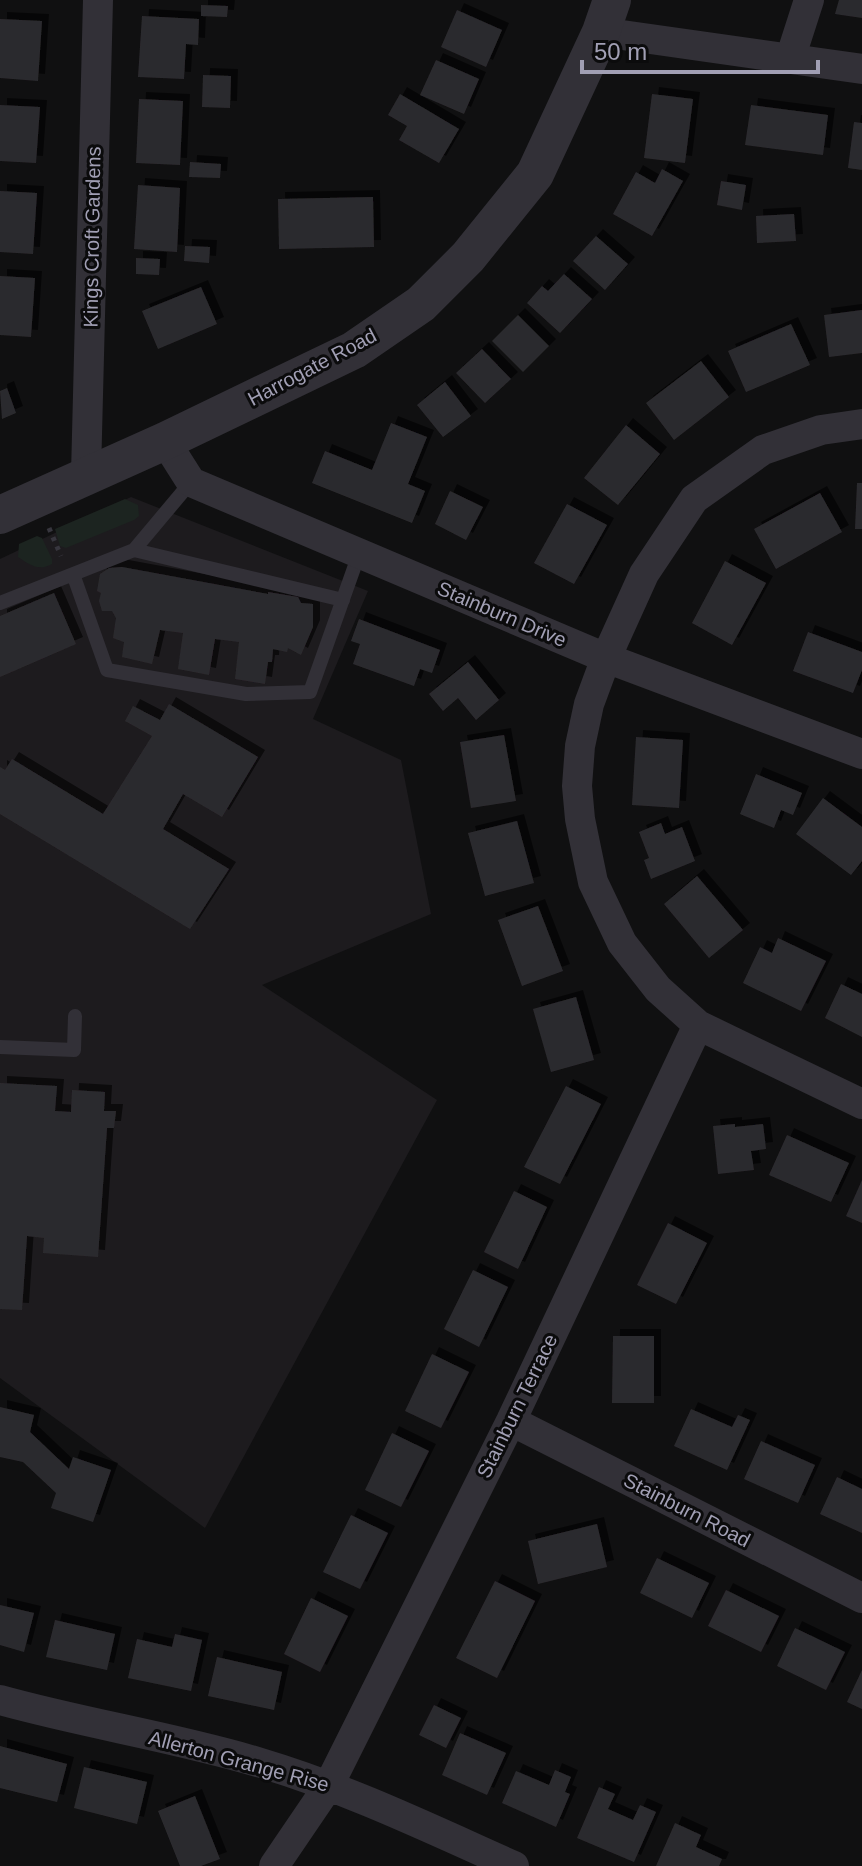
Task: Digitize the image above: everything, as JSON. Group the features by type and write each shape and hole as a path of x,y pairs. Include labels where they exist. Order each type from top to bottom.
{"street":[{"name":"Kings Croft Gardens","path":"86,474 98,0"},
{"path":"790,59 809,0"},
{"name":"Harrogate Road","path":"0,515 165,441 354,350 421,304 468,257 535,174 607,16"},
{"path":"607,16 790,59 862,69"},
{"path":"862,424 821,430 763,450 694,499 644,574 606,658 589,704 580,746 577,786 580,819 593,882 622,943 658,989 698,1025 862,1104"},
{"path":"165,441 191,482"},
{"name":"Stainburn Drive","path":"191,482 606,658 862,754"},
{"name":"Stainburn Terrace","path":"274,1866 329,1785 511,1421 698,1025"},
{"name":"Stainburn Road","path":"511,1421 862,1598"},
{"name":"Allerton Grange Rise","path":"0,1700 55,1716 246,1759 329,1785 514,1866"}],"lane":[{"path":"0,603 134,550 191,482"},
{"path":"134,550 343,600"},
{"path":"71,574 107,670 246,694 310,692 359,554"},
{"path":"0,1047 74,1050 75,1016"}],"path":[{"path":"36,498 71,574"}],"shaded area":[{"path":"131,497 368,591 313,719 401,760 431,914 262,985 437,1100 205,1528 0,1378 0,559"},
{"path":"125,499 138,505 139,516 134,520 66,548 60,546 55,529"},
{"path":"37,536 42,538 52,564 34,566 18,557 19,544"}],"building":[{"path":"839,0 862,0 862,18 835,14"},
{"path":"201,5 228,6 227,17 201,16"},
{"path":"457,10 502,30 486,67 441,47"},
{"path":"142,16 199,19 198,45 186,44 184,79 138,77"},
{"path":"0,19 42,21 38,81 0,78"},
{"path":"436,60 479,79 464,114 420,95"},
{"path":"203,75 231,76 230,108 202,107"},
{"path":"400,94 459,129 439,163 399,140 407,126 388,115"},
{"path":"652,94 693,99 685,163 644,158"},
{"path":"139,99 183,101 180,165 136,163"},
{"path":"0,105 40,107 36,163 0,161"},
{"path":"751,105 828,115 823,155 745,145"},
{"path":"854,122 862,123 862,170 848,168"},
{"path":"190,162 221,164 220,178 189,177"},
{"path":"662,169 683,181 652,236 613,214 636,172 655,183"},
{"path":"721,181 746,185 742,210 717,205"},
{"path":"138,185 180,188 177,252 134,249"},
{"path":"0,191 37,193 33,254 0,252"},
{"path":"373,197 374,247 279,249 278,199"},
{"path":"794,214 796,241 757,243 756,216"},
{"path":"596,236 628,264 605,290 573,261"},
{"path":"185,246 210,247 209,263 184,261"},
{"path":"136,258 160,259 159,275 136,274"},
{"path":"564,274 592,299 560,333 527,303 542,286 548,291"},
{"path":"0,276 35,278 31,337 0,335"},
{"path":"201,287 217,324 158,349 142,311"},
{"path":"862,310 862,353 829,357 824,315"},
{"path":"518,315 549,346 523,372 492,341"},
{"path":"791,324 810,365 746,392 728,351"},
{"path":"482,349 511,379 485,403 456,373"},
{"path":"701,361 729,397 674,440 646,403"},
{"path":"445,382 471,416 443,437 417,405"},
{"path":"7,388 16,413 2,419 0,391"},
{"path":"391,423 427,437 408,484 425,491 412,523 312,483 325,451 372,470"},
{"path":"626,425 660,454 618,505 584,478"},
{"path":"857,483 862,483 862,529 855,529"},
{"path":"450,491 483,507 466,540 435,524"},
{"path":"820,493 842,532 776,569 754,529"},
{"path":"567,504 607,525 574,584 534,563"},
{"path":"725,561 766,583 732,645 692,623"},
{"path":"122,567 298,597 301,603 313,604 313,627 301,655 288,648 287,652 273,649 265,684 235,679 239,642 215,639 209,675 178,669 183,633 160,630 152,664 122,657 124,642 113,638 116,618 112,611 102,611 99,601 101,593 97,591 100,574 109,568"},
{"path":"54,593 76,644 0,677 0,616"},
{"path":"359,619 440,650 432,673 420,669 414,686 353,664 360,644 351,641"},
{"path":"808,632 862,652 862,670 853,693 793,671"},
{"path":"468,662 499,700 476,720 458,698 443,711 429,694"},
{"path":"169,704 258,757 222,817 183,794 163,829 229,869 190,929 0,814 0,767 5,770 12,759 103,814 152,736 125,721 133,706 160,720"},
{"path":"504,735 516,801 471,808 460,742"},
{"path":"636,737 683,740 679,808 632,805"},
{"path":"756,774 802,793 793,815 781,810 774,828 740,814"},
{"path":"823,798 862,827 862,861 851,875 796,834"},
{"path":"517,821 534,883 485,896 468,833"},
{"path":"661,823 665,834 682,827 695,861 651,879 644,860 649,858 639,832"},
{"path":"697,876 743,930 709,958 664,904"},
{"path":"538,906 563,971 522,986 498,920"},
{"path":"778,938 826,961 801,1011 743,983 760,947 772,953"},
{"path":"841,984 862,994 862,1037 825,1018"},
{"path":"576,997 594,1060 551,1072 533,1009"},
{"path":"0,1083 57,1086 55,1111 71,1112 72,1090 105,1092 104,1111 116,1111 114,1128 107,1128 98,1257 43,1253 44,1238 27,1236 22,1310 0,1309"},
{"path":"566,1086 601,1104 560,1184 524,1167"},
{"path":"735,1124 735,1127 763,1124 766,1149 751,1151 754,1170 718,1174 713,1126"},
{"path":"787,1135 849,1163 831,1202 769,1175"},
{"path":"862,1180 862,1223 846,1216"},
{"path":"514,1191 547,1207 518,1269 484,1252"},
{"path":"668,1223 707,1243 676,1304 637,1285"},
{"path":"473,1270 508,1287 479,1347 444,1329"},
{"path":"613,1336 654,1336 654,1403 612,1403"},
{"path":"432,1354 469,1372 441,1428 405,1411"},
{"path":"0,1407 34,1415 30,1432 69,1469 73,1457 111,1470 93,1522 51,1508 56,1493 23,1462 0,1457"},
{"path":"691,1409 732,1427 738,1415 750,1420 727,1470 674,1446"},
{"path":"392,1433 429,1451 401,1507 365,1490"},
{"path":"761,1441 815,1465 798,1503 744,1479"},
{"path":"837,1477 862,1489 862,1533 820,1514"},
{"path":"351,1515 388,1533 360,1589 323,1572"},
{"path":"597,1524 607,1567 538,1584 528,1541"},
{"path":"657,1558 709,1583 692,1618 640,1593"},
{"path":"495,1581 535,1601 497,1678 456,1658"},
{"path":"726,1590 779,1616 761,1652 708,1626"},
{"path":"311,1598 348,1616 320,1672 284,1654"},
{"path":"0,1605 34,1613 24,1652 0,1645"},
{"path":"55,1620 115,1634 107,1670 46,1657"},
{"path":"795,1628 845,1652 826,1690 777,1666"},
{"path":"175,1634 202,1640 191,1691 128,1678 137,1639 172,1647"},
{"path":"217,1657 282,1672 274,1710 208,1696"},
{"path":"862,1670 862,1709 847,1702"},
{"path":"434,1705 461,1718 446,1748 419,1735"},
{"path":"460,1733 506,1753 487,1795 442,1775"},
{"path":"0,1746 67,1764 57,1802 0,1788"},
{"path":"84,1767 147,1782 137,1824 74,1808"},
{"path":"555,1770 571,1777 565,1792 570,1794 556,1827 502,1803 516,1771 549,1785"},
{"path":"599,1787 615,1794 608,1809 633,1820 640,1805 656,1812 634,1862 577,1838"},
{"path":"195,1796 220,1859 201,1866 180,1866 158,1811"},
{"path":"675,1823 701,1835 696,1847 722,1859 719,1866 656,1866"}]}
